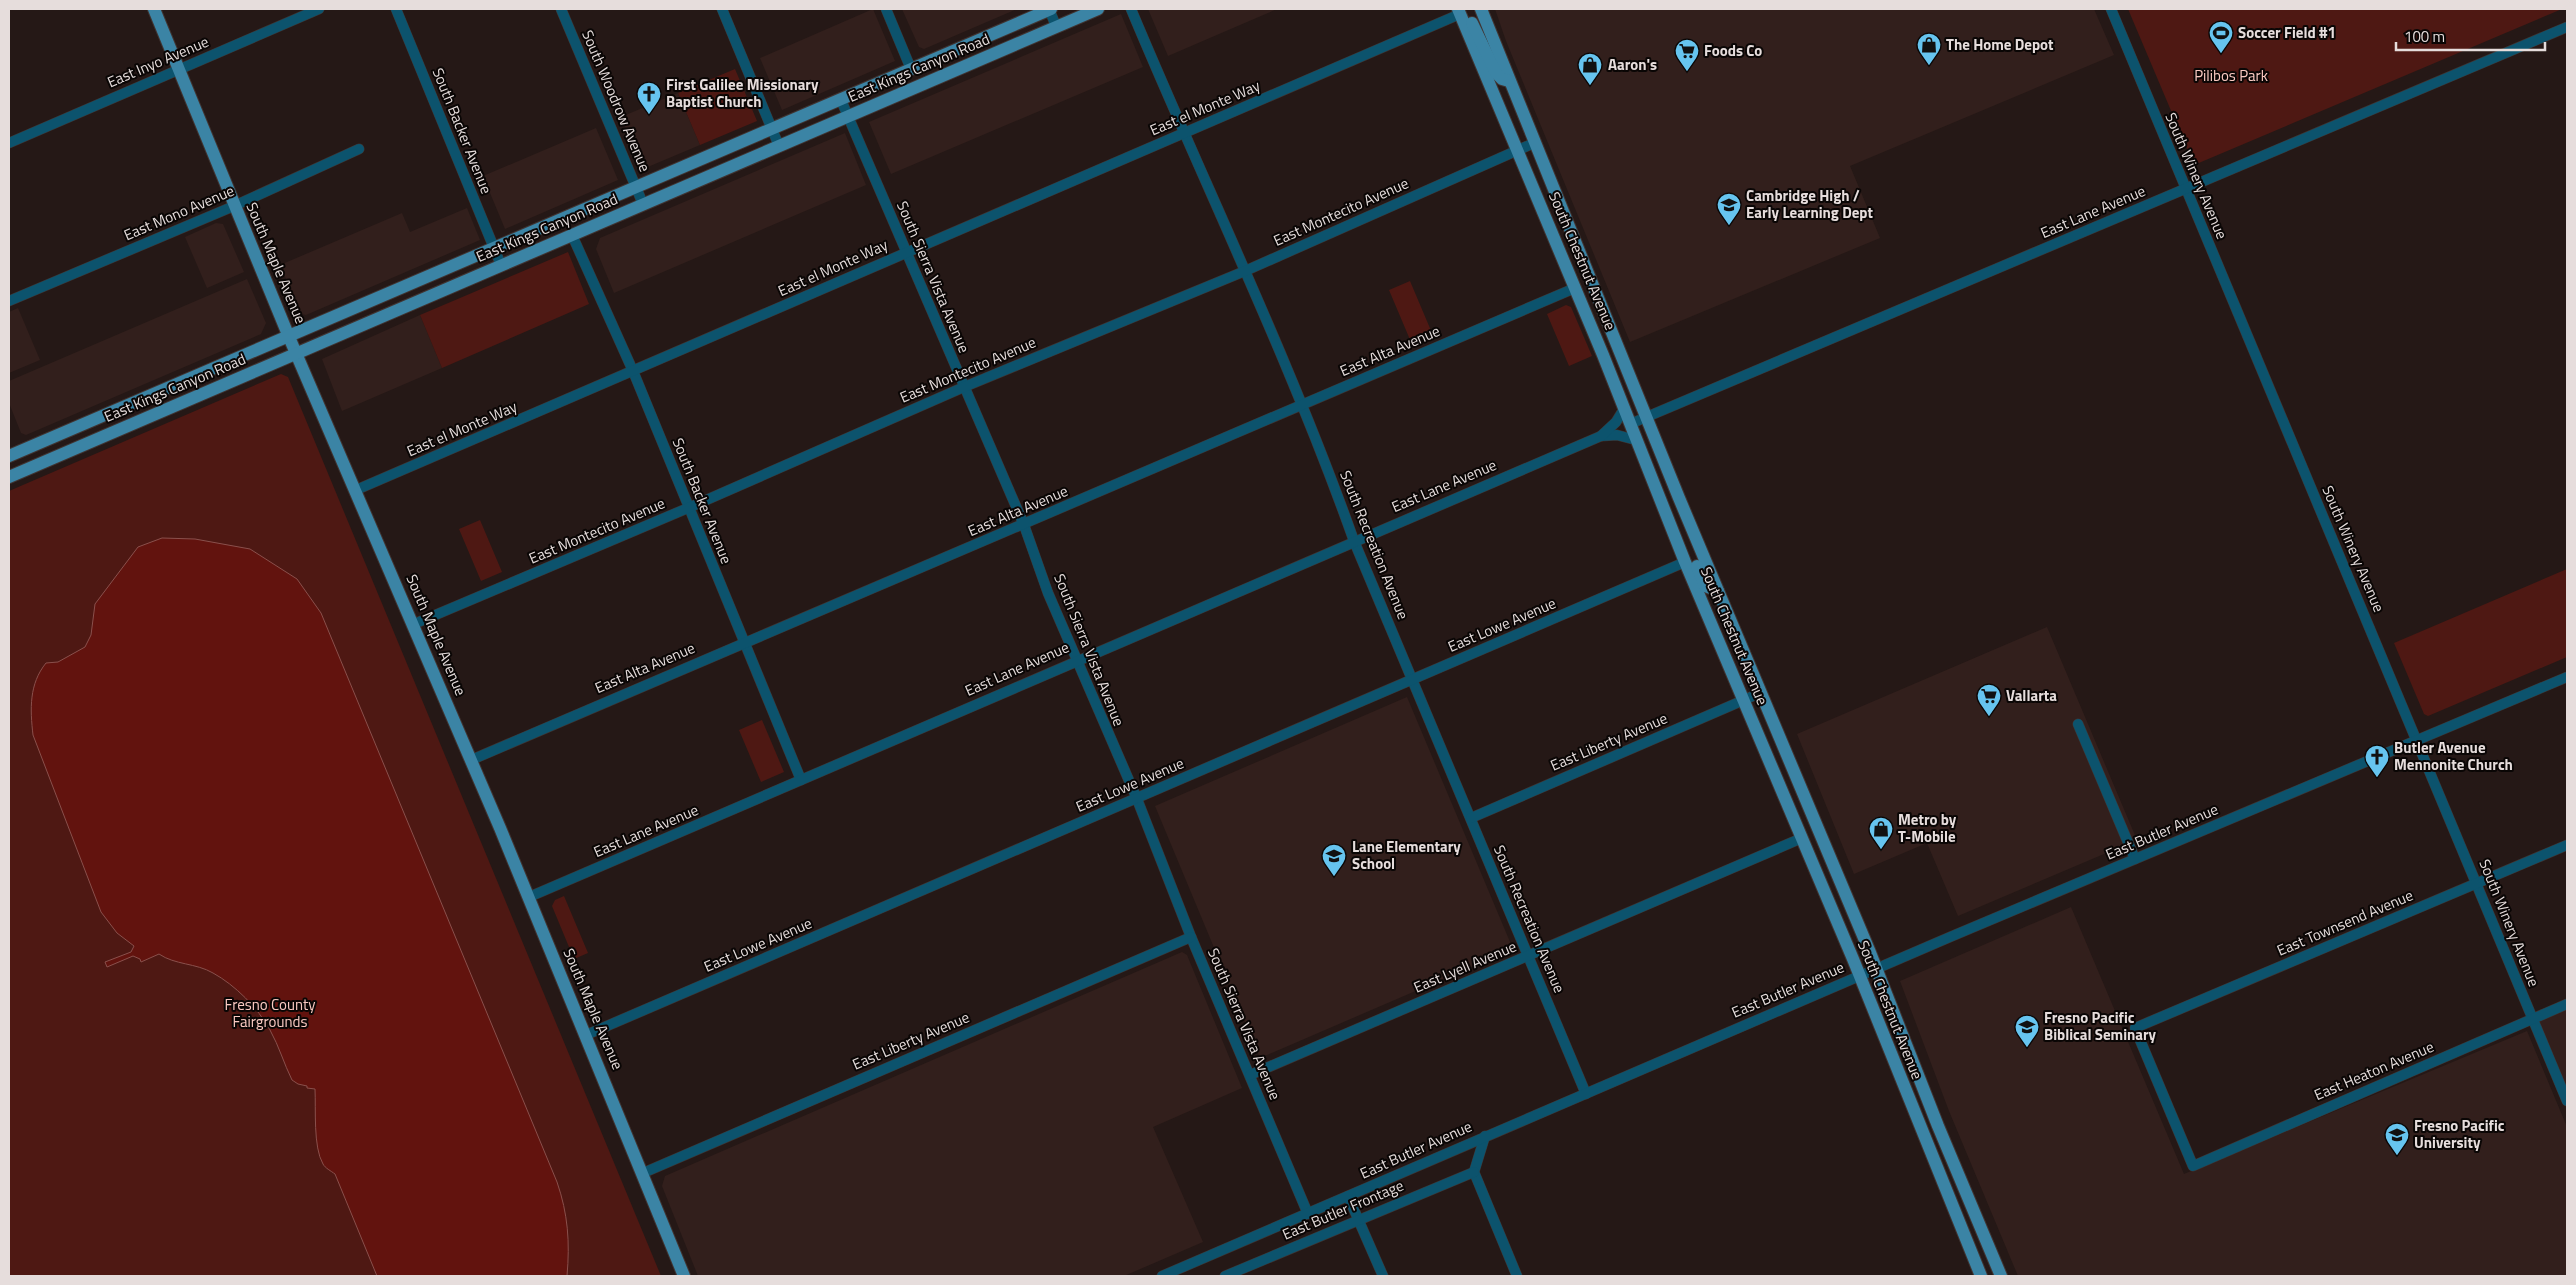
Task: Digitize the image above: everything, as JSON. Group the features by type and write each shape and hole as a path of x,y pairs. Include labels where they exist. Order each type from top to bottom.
{"main road":[{"name":"South Maple Avenue","path":"154,9 296,354 414,624 529,897 684,1276"},
{"name":"East Kings Canyon Road","path":"11,462 114,411 1050,9"},
{"name":"East Kings Canyon Road","path":"11,462 296,354 1098,9"},
{"name":"South Chestnut Avenue","path":"1481,9 1646,416 1876,969 1938,1126 2001,1276"},
{"name":"South Chestnut Avenue","path":"1459,11 1575,288 1685,562 1860,976 1981,1276"},
{"path":"1459,11 1474,24 1496,73 1502,79 1509,80"},
{"path":"11,462 22,464 29,457 92,430 114,411"},
{"path":"1669,523 1679,524 1705,586 1718,591"}],"street":[{"name":"East Inyo Avenue","path":"9,143 319,9"},
{"name":"South Backer Avenue","path":"396,9 501,265"},
{"name":"South Woodrow Avenue","path":"561,9 643,204"},
{"path":"722,9 779,146"},
{"path":"886,9 911,69"},
{"path":"1050,9 1056,26"},
{"name":"South Recreation Avenue","path":"1131,9 1245,271 1330,473 1354,542 1586,1094"},
{"name":"South Winery Avenue","path":"2111,9 2416,741 2478,883 2567,1101"},
{"name":"East el Monte Way","path":"356,490 1184,134 1459,11"},
{"name":"East Lane Avenue","path":"1630,424 2567,28"},
{"name":"South Sierra Vista Avenue","path":"840,100 1024,525 1076,660 1137,799 1191,937 1308,1214"},
{"name":"East Montecito Avenue","path":"414,624 688,508 964,387 1245,271 1534,143"},
{"name":"East Mono Avenue","path":"9,302 234,206 359,149"},
{"name":"South Backer Avenue","path":"572,235 633,372 802,780"},
{"name":"East Alta Avenue","path":"471,760 1575,288"},
{"name":"East Lane Avenue","path":"529,897 1600,436 1616,422 1624,409"},
{"name":"East Lane Avenue","path":"1600,436 1617,435 1636,440"},
{"name":"East Lowe Avenue","path":"586,1035 1685,562"},
{"name":"East Butler Avenue","path":"1162,1276 1876,969 2567,677"},
{"name":"East Liberty Avenue","path":"1471,818 1760,693"},
{"path":"2078,724 2135,860"},
{"name":"East Lyell Avenue","path":"1250,1076 1802,838"},
{"name":"East Townsend Avenue","path":"2193,1166 2135,1028 2567,845"},
{"name":"East Liberty Avenue","path":"643,1173 1191,937"},
{"name":"East Heaton Avenue","path":"2193,1166 2567,1004"},
{"path":"1485,1136 1474,1172 1517,1276"},
{"name":"East Butler Frontage","path":"1225,1276 1246,1272 1358,1219 1474,1172"},
{"path":"1348,1196 1383,1276"}],"shaded area":[{"path":"873,9 895,61 782,110 760,58"},
{"path":"902,9 1017,9 924,49 919,47"},
{"path":"1148,9 1277,9 1168,56"},
{"path":"1495,9 2094,9 2114,55 1850,166 1880,238 1630,342 1506,41"},
{"path":"1121,14 1143,67 891,174 869,122"},
{"path":"678,93 700,145 643,169 621,117"},
{"path":"596,128 618,180 505,229 483,176"},
{"path":"845,133 866,185 614,293 596,249 600,238"},
{"path":"467,208 480,240 306,315 301,314 280,265 402,213 410,232"},
{"path":"216,223 223,224 244,272 207,288 185,237"},
{"path":"247,279 266,323 261,334 26,435 21,433 9,403 9,381"},
{"path":"18,308 40,360 9,373 9,312"},
{"path":"420,315 442,368 342,411 322,359"},
{"path":"162,538 195,539 250,549 297,579 321,613 557,1182 564,1205 567,1228 567,1276 377,1276 335,1174 324,1165 320,1157 316,1138 315,1089 307,1088 307,1086 292,1080 270,1030 252,1005 230,984 213,973 200,967 165,958 159,954 141,962 140,959 133,956 107,967 105,962 131,952 134,946 117,933 101,912 33,735 32,697 36,679 46,663 58,662 85,647 91,635 95,604 138,547"},
{"path":"2047,627 2137,840 1958,916 1927,843 1854,874 1797,734"},
{"name":"Lane Elementary School","path":"1407,697 1513,949 1260,1058 1155,806"},
{"name":"Fresno Pacific University","path":"2071,907 2184,1174 2527,1031 2567,1127 2567,1276 2018,1276 1949,1111 1900,981"},
{"path":"1182,952 1187,955 1242,1088 1153,1127 1203,1242 1124,1276 698,1276 662,1186 665,1176"},
{"path":"2567,1003 2567,1091 2536,1017"}],"green space":[{"name":"Pilibos Park","path":"2128,9 2562,9 2194,165"},
{"path":"735,69 757,121 700,145 678,93"},
{"path":"568,252 589,304 442,368 420,315"},
{"path":"1410,281 1432,333 1411,342 1389,290"},
{"path":"1566,305 1571,307 1592,356 1569,366 1547,314"},
{"name":"Fresno County Fairgrounds","path":"281,374 288,377 661,1276 9,1276 9,491"},
{"path":"480,520 502,572 481,581 459,529"},
{"path":"2567,569 2567,657 2428,716 2424,714 2394,643"},
{"path":"762,720 784,772 761,782 739,730"},
{"path":"564,896 588,953 574,959 552,906 555,900"}],"place":[{"name":"Soccer Field #1","path":"2221,54"},
{"name":"The Home Depot","path":"1929,66"},
{"name":"Foods Co","path":"1687,72"},
{"name":"Aaron's","path":"1590,86"},
{"name":"First Galilee Missionary Baptist Church","path":"649,115"},
{"name":"Cambridge High / Early Learning Dept","path":"1729,226"},
{"name":"Vallarta","path":"1989,717"},
{"name":"Butler Avenue Mennonite Church","path":"2377,778"},
{"name":"Metro by T-Mobile","path":"1881,850"},
{"name":"Lane Elementary School","path":"1334,877"},
{"name":"Fresno Pacific Biblical Seminary","path":"2027,1048"},
{"name":"Fresno Pacific University","path":"2397,1156"}]}
